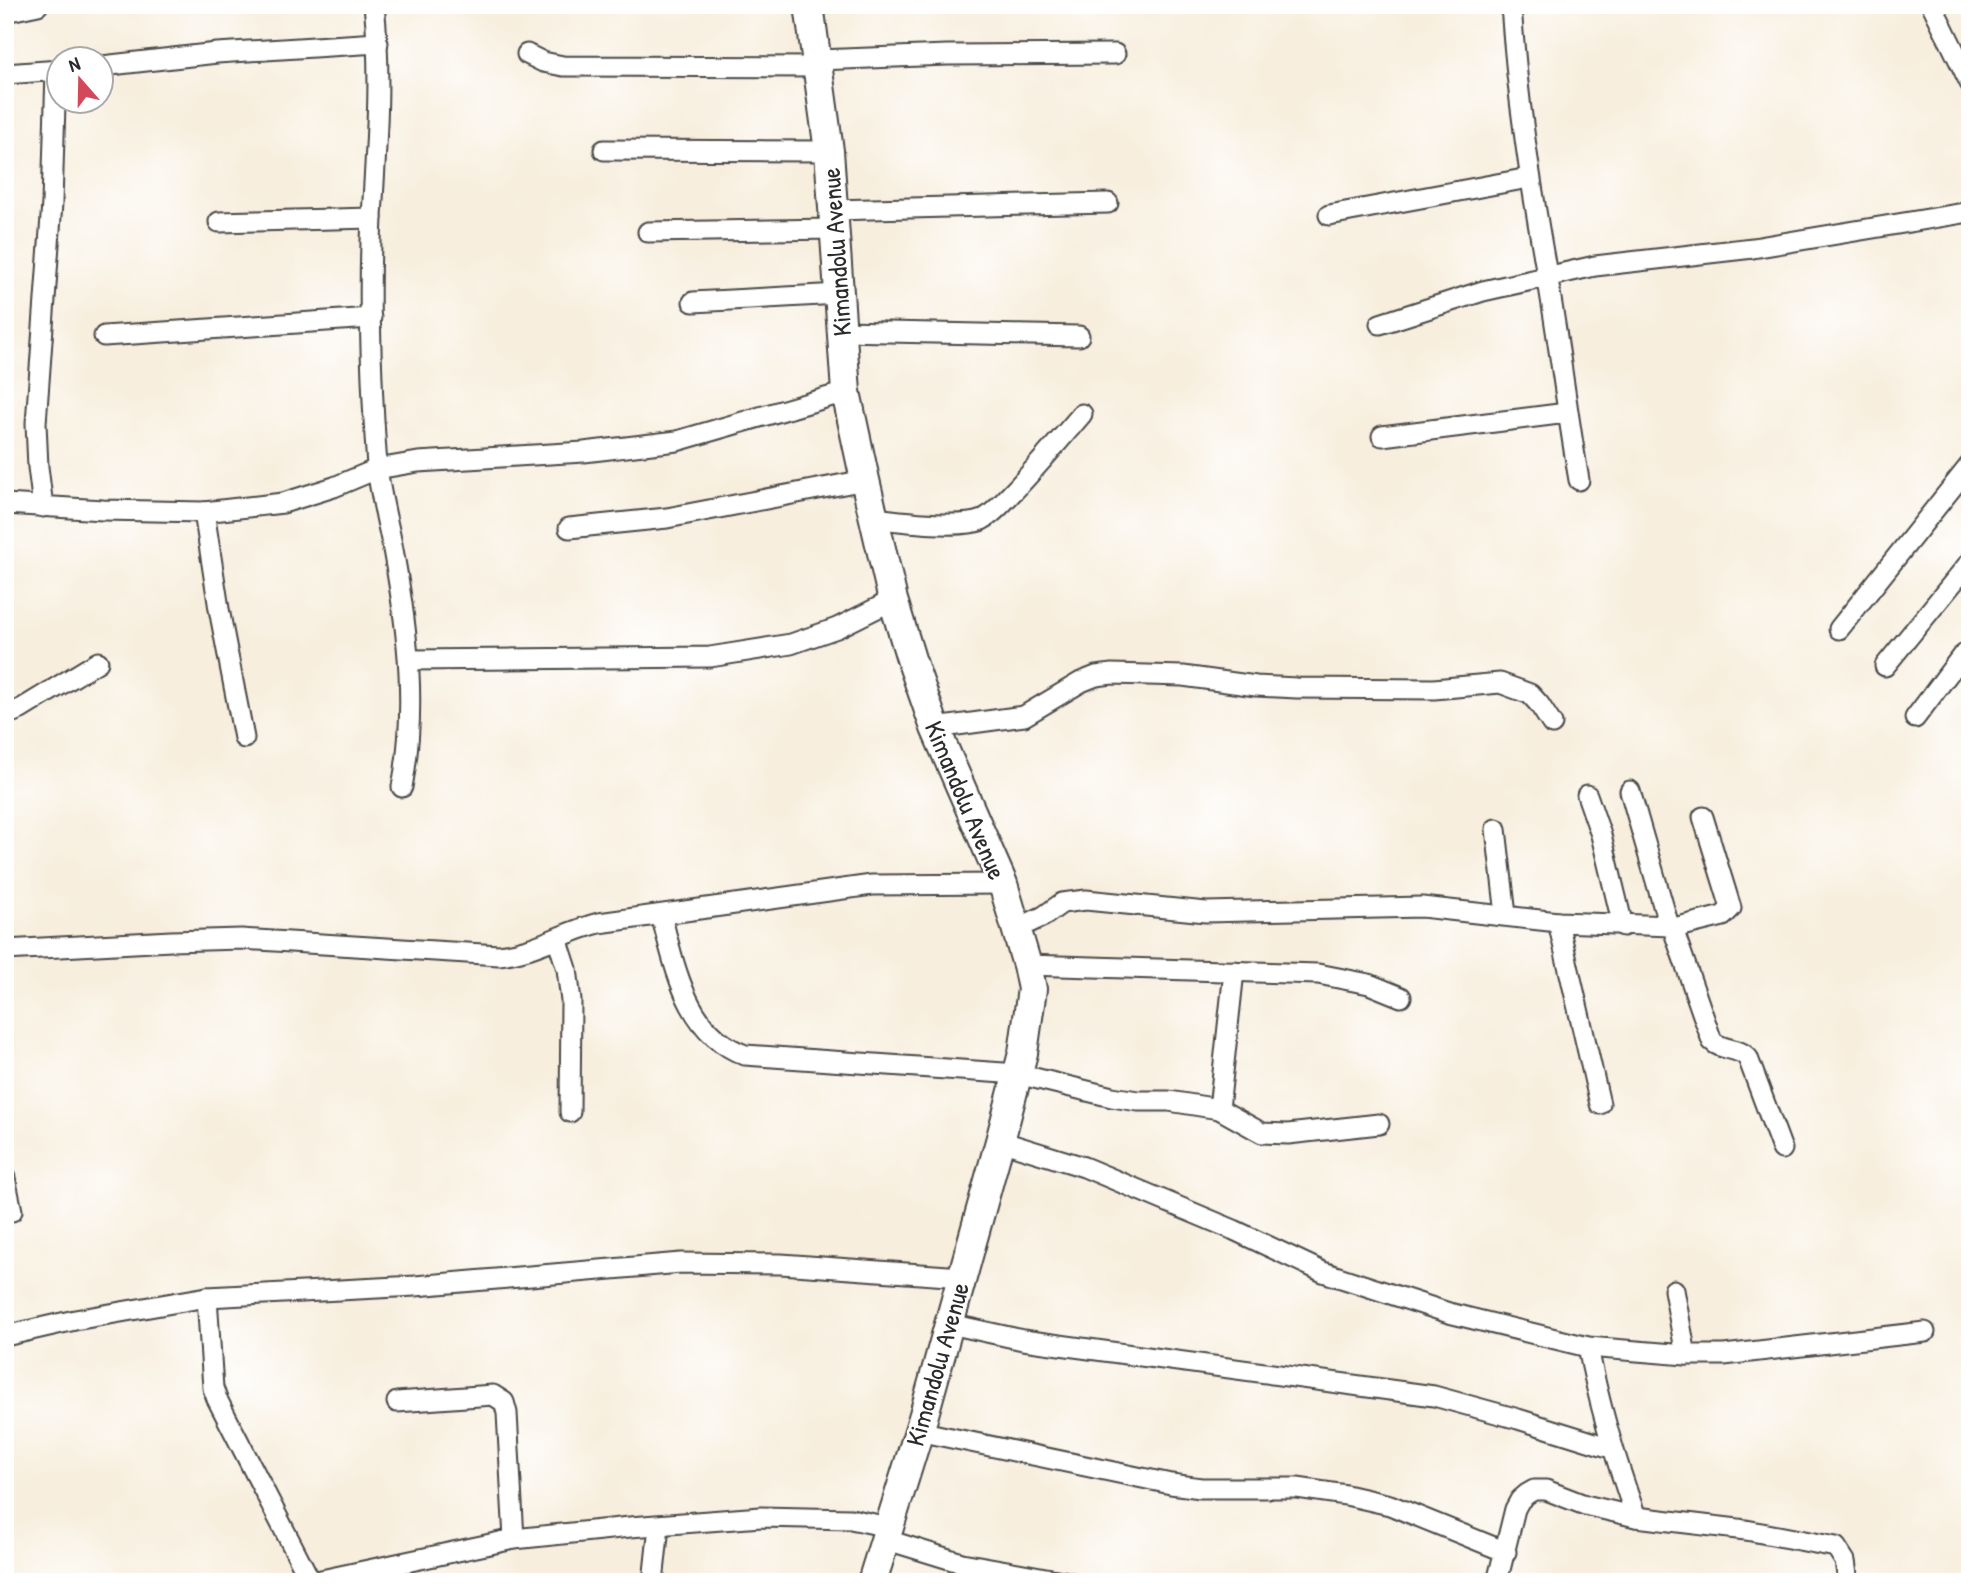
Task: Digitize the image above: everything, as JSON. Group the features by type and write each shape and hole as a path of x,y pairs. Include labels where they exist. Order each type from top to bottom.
{"street":[{"path":"5,12 38,5"},
{"path":"373,5 378,43 378,128 372,218 371,318 377,469 394,555 409,660 409,750 402,787"},
{"name":"Kimandolu Avenue","path":"809,5 829,151 846,392 865,480 893,600 935,728 1003,884 1032,989 1023,1053 1000,1141 950,1324 872,1582"},
{"path":"1511,5 1529,178 1579,480"},
{"path":"1932,5 1970,83"},
{"path":"116,64 217,53 378,43"},
{"path":"527,54 543,62 563,66 818,63 947,55 1115,54"},
{"path":"5,74 46,71"},
{"path":"43,507 36,423 56,116"},
{"path":"604,150 829,151"},
{"path":"1329,215 1529,178"},
{"path":"648,232 1108,203"},
{"path":"1380,324 1483,291 1595,266 1753,248 1970,212"},
{"path":"219,222 372,218"},
{"path":"693,302 839,294"},
{"path":"104,336 371,318"},
{"path":"842,331 1079,336"},
{"path":"5,505 204,512 283,503 334,487 377,469 418,462 645,447 703,435 846,392"},
{"path":"1382,436 1567,412"},
{"path":"874,518 921,524 971,523 982,519 994,511 1025,479 1082,414"},
{"path":"1839,629 1970,465"},
{"path":"569,528 667,518 865,480"},
{"path":"204,512 219,609 244,738"},
{"path":"1885,666 1970,562"},
{"path":"409,660 710,657 792,644 837,628 893,600"},
{"path":"1915,718 1961,657 1970,650"},
{"path":"5,715 21,709 98,662"},
{"path":"935,728 1024,716 1081,682 1112,674 1308,688 1434,690 1500,682 1530,694 1552,724"},
{"path":"1630,791 1672,927 1712,1041 1719,1047 1743,1053 1748,1058 1782,1149"},
{"path":"1587,794 1601,835 1623,926"},
{"path":"1017,929 1044,916 1062,903 1072,901 1206,912 1422,907 1558,922 1672,927 1723,916 1731,908 1703,817"},
{"path":"1496,829 1506,915"},
{"path":"5,950 241,939 499,955 537,948 577,929 599,923 872,885 1003,884"},
{"path":"662,915 680,980 692,1010 705,1029 730,1050 760,1057 1018,1074 1112,1097 1219,1108 1262,1133 1380,1124"},
{"path":"1558,922 1600,1104"},
{"path":"557,938 567,969 572,1001 570,1112"},
{"path":"1027,965 1318,974 1370,984 1401,997"},
{"path":"1219,1108 1234,971"},
{"path":"1000,1141 1084,1167 1234,1230 1332,1276 1449,1313 1588,1347 1686,1356 1724,1355 1925,1332"},
{"path":"5,1178 12,1211"},
{"path":"5,1336 75,1320 207,1297 415,1286 681,1263 781,1264 962,1277"},
{"path":"1674,1290 1686,1356"},
{"path":"207,1297 213,1388 318,1581 514,1539 761,1517 850,1520 962,1563 1068,1582"},
{"path":"950,1324 1023,1340 1434,1396 1611,1448"},
{"path":"1588,1347 1611,1448 1636,1517"},
{"path":"397,1402 493,1395 504,1402 507,1413 514,1539"},
{"path":"918,1431 1201,1488 1297,1488 1374,1501 1398,1508 1506,1552"},
{"path":"1497,1582 1515,1509 1520,1500 1534,1490 1546,1490 1585,1505 1636,1517 1746,1530 1836,1546 1845,1560 1848,1582"},
{"path":"653,1582 659,1526"}]}
